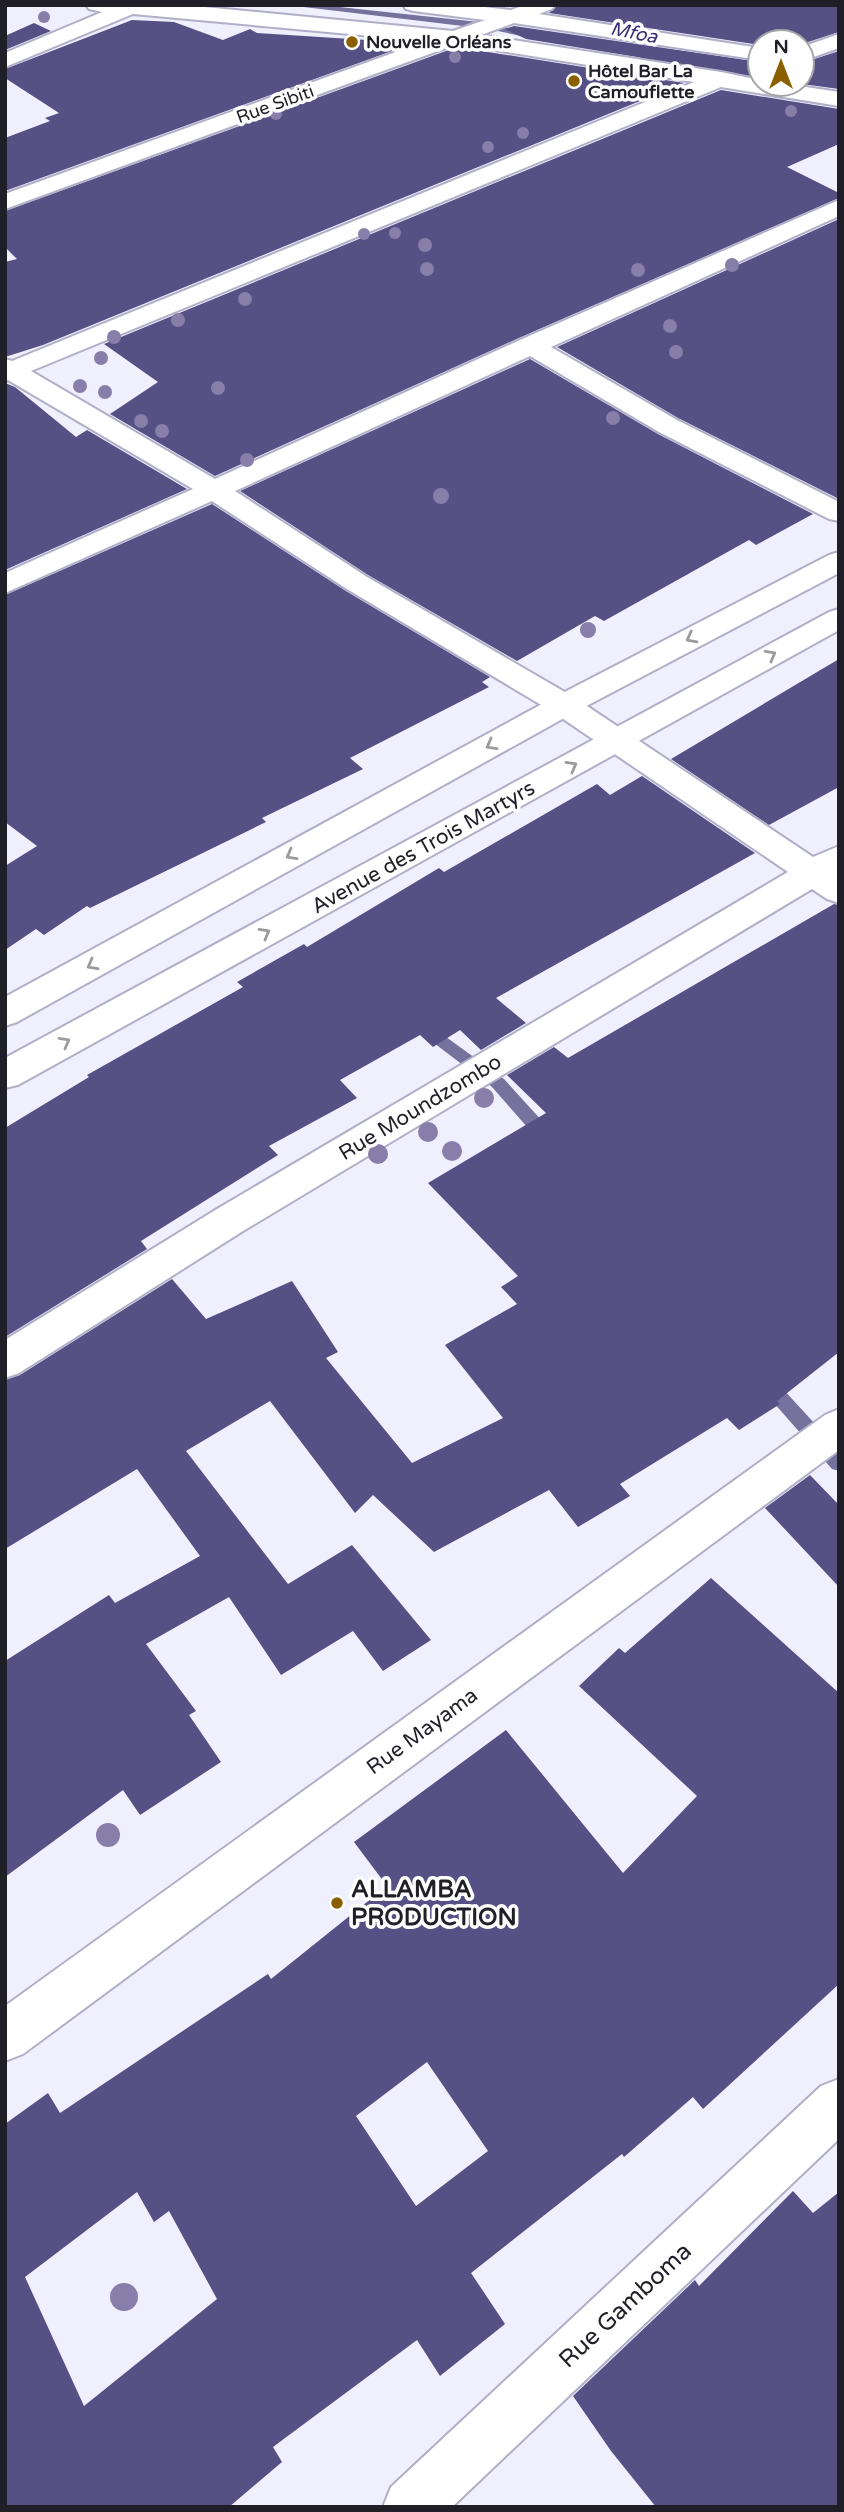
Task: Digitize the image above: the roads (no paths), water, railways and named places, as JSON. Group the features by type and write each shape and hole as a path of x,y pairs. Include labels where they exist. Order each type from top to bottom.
{"street":[{"path":"96,5 457,38 839,99"},
{"path":"413,5 746,52"},
{"name":"Rue Sibiti","path":"5,202 545,5"},
{"path":"5,61 129,8"},
{"path":"816,51 839,40"},
{"path":"816,61 839,66"},
{"path":"7,370 721,79"},
{"path":"5,584 839,207"},
{"path":"529,345 668,426 839,513"},
{"path":"7,370 215,490 357,583 564,705 830,874"},
{"path":"5,1013 564,705 839,561"},
{"name":"Avenue des Trois Martyrs","path":"5,1075 839,618"},
{"name":"Rue Moundzombo","path":"5,1362 230,1220 830,874"},
{"name":"Rue Mayama","path":"5,2036 839,1427"},
{"name":"Rue Gamboma","path":"411,2507 839,2104"}],"waterway":[{"name":"Mfoa","path":"292,5 488,26 531,35"},
{"name":"Mfoa","path":"644,57 746,75"},
{"path":"424,1027 498,1083 548,1139"},
{"path":"765,1381 839,1463"}],"place":[{"name":"Nouvelle Orléans","path":"352,42"},
{"name":"Hôtel Bar La Camouflette","path":"574,81"},
{"name":"ALLAMBA PRODUCTION","path":"337,1903"}]}
